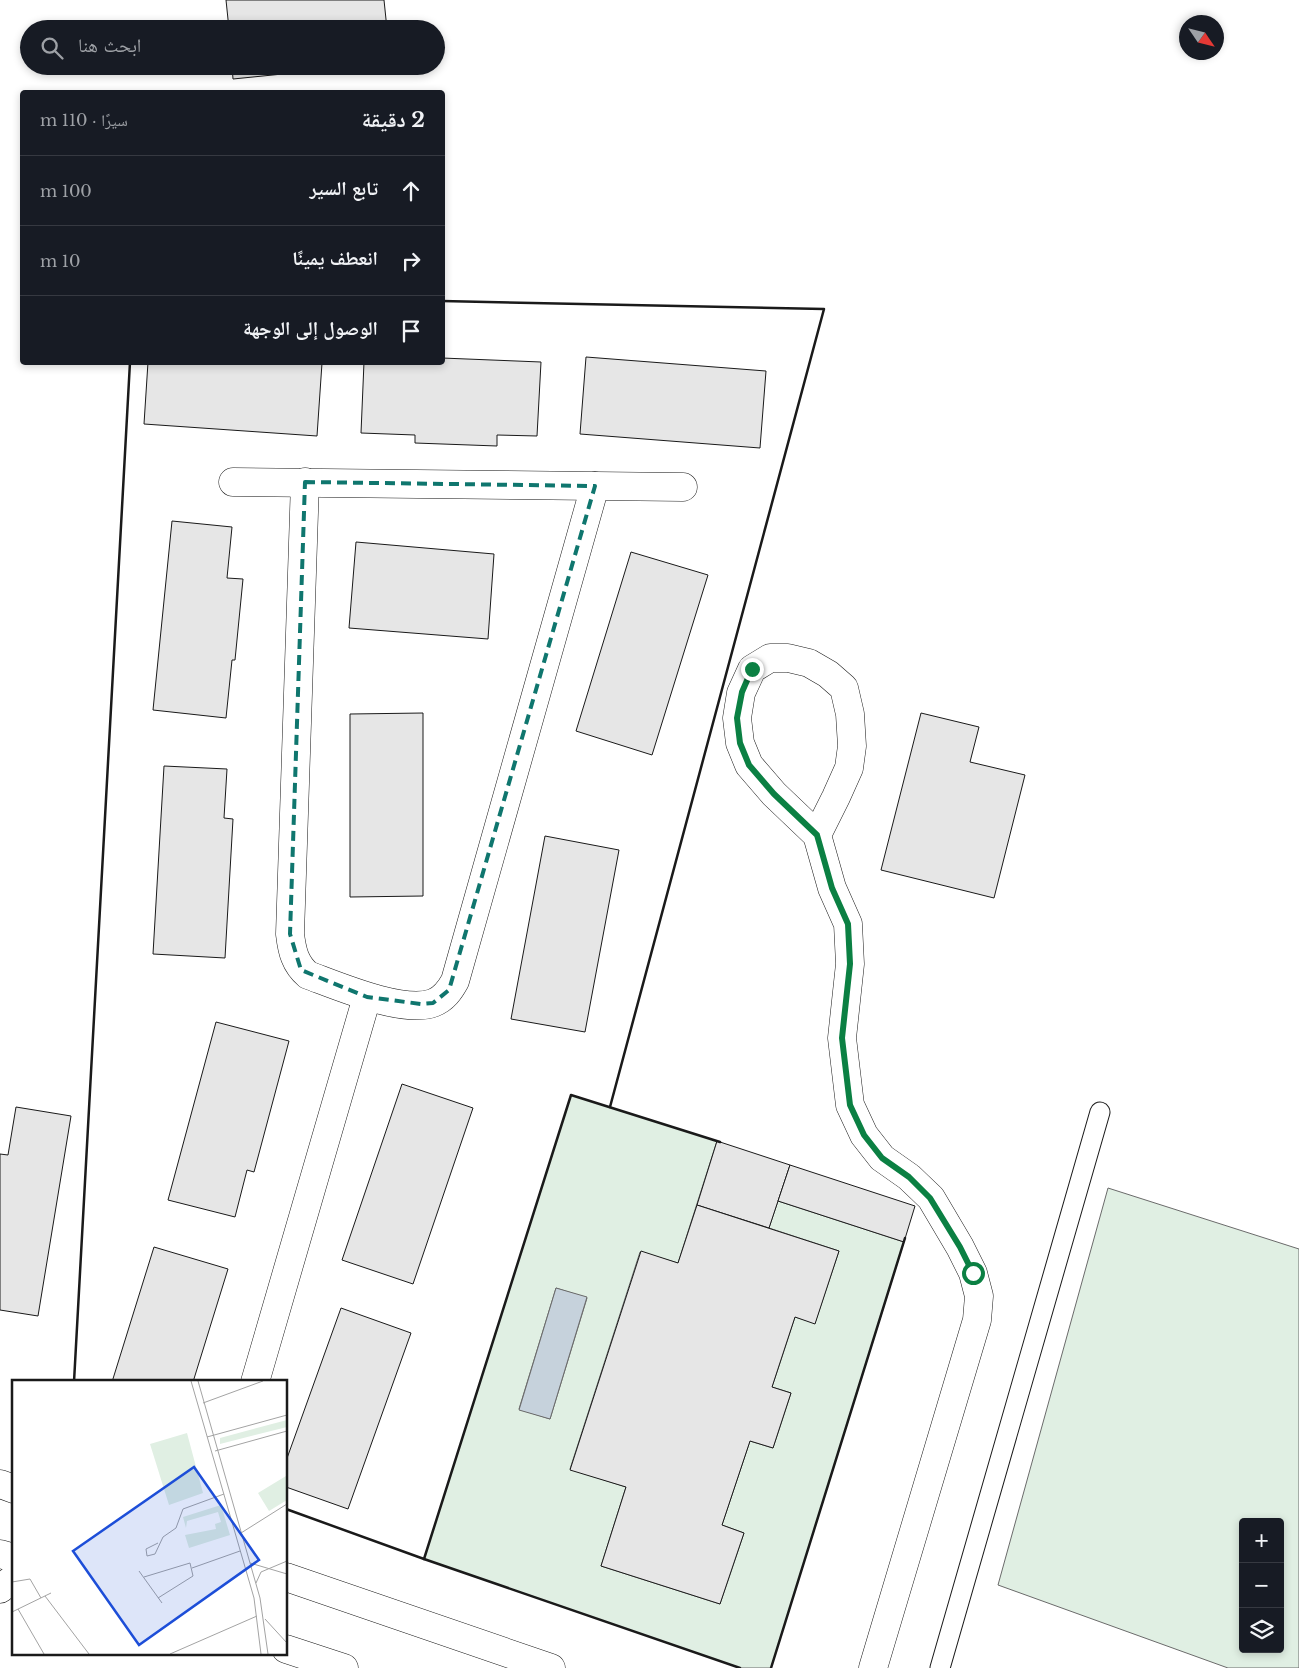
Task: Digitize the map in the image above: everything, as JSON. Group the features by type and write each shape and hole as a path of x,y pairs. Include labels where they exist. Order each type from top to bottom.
{"street":[{"path":"233,482 683,487"},
{"path":"305,482 290,934 292,949 301,970 308,975 367,997 407,1004 433,1003 442,998 455,981 595,486"},
{"path":"817,835 849,768 852,746 850,714 844,688 828,674 809,664 788,658 770,658 752,669 742,692 737,718 740,743 749,765 774,794 817,835 832,888 848,924 850,964 842,1038 850,1105 864,1135 882,1158 909,1177 930,1198 960,1247 973,1273 979,1296 977,1320 873,1668"},
{"path":"256,1380 367,997"},
{"path":"288,1578 551,1668"},
{"path":"0,1590 12,1580"},
{"path":"288,1650 344,1668"}],"lane":[{"path":"940,1668 1100,1112"}],"highlighted area":[{"path":"305,482 595,486 449,990 433,1003 421,1004 367,997 301,970 290,934"}],"green space":[{"path":"571,1095 717,1141 678,1263 640,1252 570,1469 626,1487 601,1566 720,1604 744,1533 722,1525 750,1441 773,1448 791,1393 772,1387 795,1317 815,1323 839,1251 769,1228 778,1201 904,1242 771,1668 740,1668 424,1559","holes":["556,1288 587,1298 550,1419 519,1409"]},
{"path":"1108,1188 1299,1249 1299,1668 1228,1668 998,1585"}],"shaded area":[{"path":"556,1288 587,1297 550,1419 519,1410"}],"building":[{"path":"226,0 384,0 386,20 228,20"},
{"path":"233,75 273,75 233,79"},
{"path":"586,357 766,371 760,448 580,434"},
{"path":"445,358 541,362 537,436 497,435 497,446 415,443 415,435 361,433 364,365 445,365"},
{"path":"148,365 322,365 317,436 144,424"},
{"path":"172,521 232,527 227,578 243,579 235,660 232,660 226,718 153,710"},
{"path":"356,542 494,554 488,639 349,628"},
{"path":"631,552 708,575 652,755 576,731"},
{"path":"423,713 423,896 350,897 350,714"},
{"path":"921,713 979,727 970,762 1025,775 994,898 881,870"},
{"path":"164,766 227,769 224,818 233,819 225,958 153,954"},
{"path":"545,836 619,850 585,1032 511,1019"},
{"path":"216,1022 289,1041 254,1172 247,1170 235,1217 168,1200"},
{"path":"402,1084 473,1108 413,1284 342,1260"},
{"path":"16,1107 71,1116 38,1316 0,1310 0,1154 8,1155"},
{"path":"717,1141 790,1165 769,1228 697,1205"},
{"path":"790,1165 915,1206 904,1242 778,1201"},
{"path":"697,1205 839,1251 815,1324 795,1317 772,1387 791,1393 773,1448 750,1441 722,1525 744,1533 720,1604 601,1566 626,1487 570,1470 641,1251 678,1263"},
{"path":"154,1247 228,1269 194,1380 113,1380"},
{"path":"341,1308 411,1333 348,1509 288,1488 288,1455"}],"wall":[{"path":"445,301 824,309 610,1107"},
{"path":"74,1380 130,365"},
{"path":"424,1559 571,1095 720,1142"},
{"path":"771,1668 905,1238"},
{"path":"288,1510 424,1559 740,1668"}],"route":[{"path":"752,669 742,692 737,718 740,743 749,765 774,794 817,835 832,888 848,924 850,964 842,1038 850,1105 864,1135 882,1158 909,1177 930,1198 960,1247 973,1273"}]}
